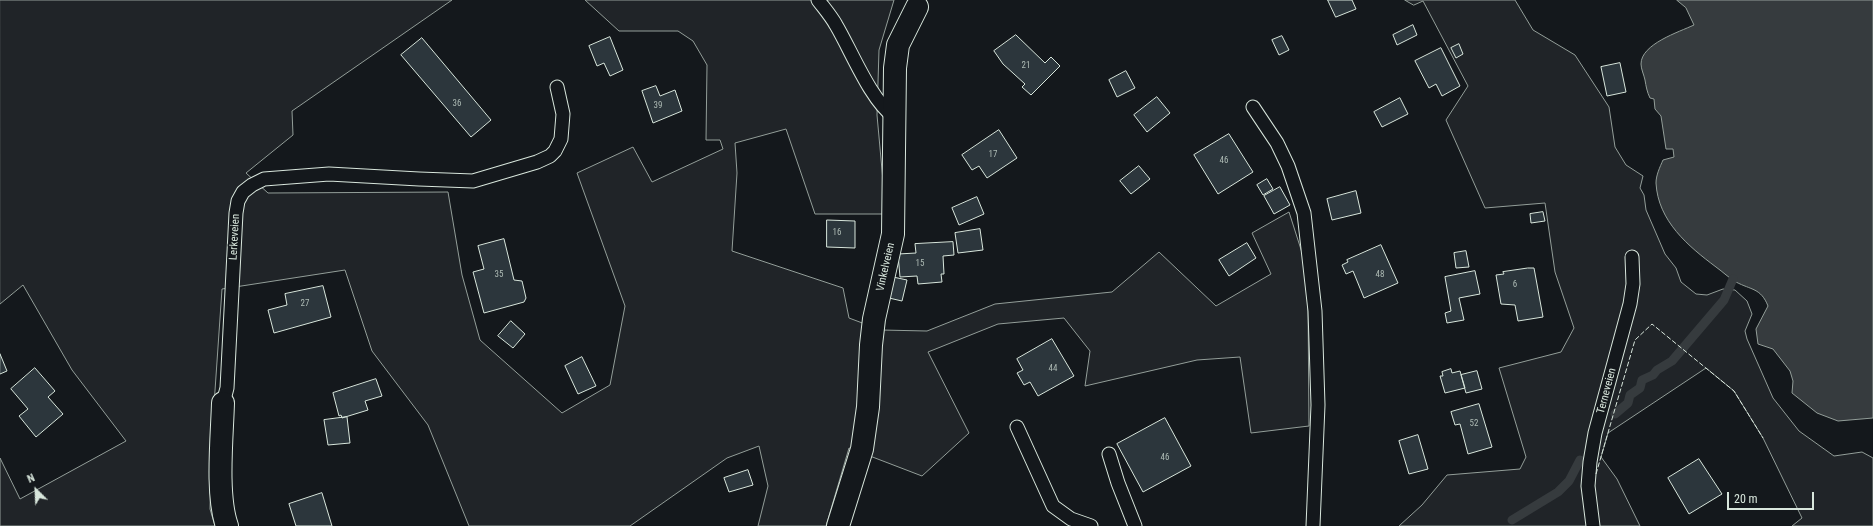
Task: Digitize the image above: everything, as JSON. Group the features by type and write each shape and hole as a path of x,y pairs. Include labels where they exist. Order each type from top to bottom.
{"street":[{"name":"Vinkelveien","path":"838,526 862,449 868,407 874,319 893,234 895,68 898,45 918,3"},
{"name":"Lerkeveien","path":"223,403 221,457 222,505 227,526"}],"lane":[{"path":"818,0 836,24 871,89 887,112 894,117"},
{"name":"Lerkeveien","path":"223,403 227,388 236,212 238,201 243,192 252,185 264,179 273,177 328,174 473,181 497,175 550,156 555,151 561,139 563,123 557,88"},
{"path":"1253,107 1277,143 1288,166 1304,213 1315,311 1318,405 1313,526"},
{"name":"Terneveien","path":"1593,526 1588,486 1590,462 1595,433 1630,304 1632,257"},
{"path":"1017,427 1053,506 1071,519 1091,526"},
{"path":"1109,454 1118,483 1135,526"}],"shaded area":[{"path":"0,0 452,0 292,111 293,135 246,173 268,193 448,192 462,275 480,340 562,413 610,385 625,306 577,173 633,147 652,182 723,149 720,140 706,140 707,65 693,41 678,31 619,31 585,0 894,0 879,50 877,115 886,214 815,214 786,129 735,143 737,173 732,251 843,288 849,318 881,330 927,331 995,304 1112,292 1159,252 1216,306 1271,274 1252,233 1289,212 1305,262 1308,303 1309,426 1251,433 1240,357 1197,360 1085,386 1090,351 1064,318 998,324 928,352 969,433 922,476 849,448 826,526 758,526 768,486 759,446 727,458 630,526 469,526 428,425 372,351 345,270 222,289 212,434 210,509 215,526 0,526 0,458 20,499 126,441 72,370 23,285 0,304"},
{"path":"1405,0 1515,0 1533,30 1575,55 1609,107 1615,147 1626,165 1643,176 1640,188 1644,195 1646,210 1665,254 1676,268 1681,282 1696,294 1707,295 1723,289 1735,290 1747,301 1752,314 1745,331 1747,339 1773,398 1799,431 1834,456 1862,452 1873,458 1873,526 1792,526 1802,518 1763,438 1734,391 1706,368 1608,433 1601,457 1617,479 1640,526 1399,526 1422,505 1447,475 1520,469 1526,457 1499,368 1561,352 1574,328 1555,272 1545,203 1485,208 1446,120 1468,86 1423,1 1414,5"},
{"path":"1677,0 1873,0 1873,418 1838,421 1817,413 1792,393 1793,381 1790,371 1773,349 1758,344 1756,329 1768,306 1765,300 1755,290 1741,285 1705,259 1676,231 1668,221 1662,209 1656,183 1658,171 1663,160 1674,157 1673,149 1666,149 1661,116 1655,109 1654,99 1650,98 1648,94 1641,64 1647,50 1671,35 1694,25 1686,8"}],"building":[{"path":"1328,0 1352,0 1356,9 1336,17"},
{"path":"1413,25 1417,35 1397,45 1393,35"},
{"path":"1016,35 1045,63 1051,57 1060,66 1031,95 1022,87 1025,84 1003,64 994,51"},
{"path":"1282,36 1289,50 1279,55 1272,40"},
{"path":"610,37 623,70 610,76 604,63 597,66 589,46"},
{"path":"422,38 491,120 471,137 401,55"},
{"path":"1459,44 1463,54 1456,58 1451,48"},
{"path":"1441,48 1460,86 1442,96 1436,84 1429,88 1415,61"},
{"path":"1620,63 1626,92 1607,96 1601,67"},
{"path":"1126,71 1135,88 1117,97 1109,80"},
{"path":"656,86 660,96 675,90 682,111 653,123 642,91"},
{"path":"1157,97 1170,113 1147,132 1134,115"},
{"path":"1400,98 1408,114 1382,127 1374,112"},
{"path":"999,130 1017,158 987,178 979,166 972,170 962,155"},
{"path":"1229,134 1253,172 1218,194 1194,155"},
{"path":"1139,166 1150,179 1131,194 1120,181"},
{"path":"1267,179 1273,189 1263,195 1257,185"},
{"path":"1280,187 1290,205 1274,214 1264,196"},
{"path":"1356,191 1361,213 1332,220 1327,199"},
{"path":"977,197 984,214 959,225 952,208"},
{"path":"1543,212 1545,221 1531,223 1530,214"},
{"path":"827,220 855,221 855,248 827,247"},
{"path":"980,229 983,250 958,253 955,233"},
{"path":"504,239 514,280 522,281 526,298 524,302 484,313 473,272 484,269 478,246"},
{"path":"953,242 954,255 943,256 944,274 941,274 942,282 918,284 917,276 900,277 898,254 916,253 915,244"},
{"path":"1247,243 1256,258 1229,276 1219,260"},
{"path":"1381,245 1398,283 1364,298 1353,271 1346,274 1342,265 1348,262 1347,260"},
{"path":"1466,251 1469,267 1456,268 1454,253"},
{"path":"1534,268 1543,317 1518,321 1515,305 1501,304 1496,275 1504,274 1503,272"},
{"path":"1475,271 1480,294 1459,298 1464,320 1447,323 1445,313 1451,311 1445,277"},
{"path":"893,277 907,280 902,301 889,298"},
{"path":"323,286 331,317 274,333 268,310 287,305 285,294"},
{"path":"511,321 525,334 513,348 498,336"},
{"path":"1052,339 1074,376 1038,396 1030,382 1024,385 1017,373 1023,370 1017,359"},
{"path":"0,354 7,371 0,374"},
{"path":"582,357 596,386 578,394 565,366"},
{"path":"35,368 55,391 48,397 63,414 36,437 19,416 28,409 11,389"},
{"path":"1451,369 1452,373 1460,371 1465,388 1445,393 1440,376 1443,376 1442,372"},
{"path":"1477,371 1482,389 1466,393 1461,375"},
{"path":"376,379 382,396 365,401 368,410 342,418 341,415 339,416 333,393"},
{"path":"1479,404 1492,447 1468,454 1460,424 1455,425 1451,412"},
{"path":"347,417 350,443 328,445 324,420"},
{"path":"1165,418 1191,466 1143,492 1117,444"},
{"path":"1418,435 1428,469 1409,474 1399,441"},
{"path":"1699,459 1722,494 1689,514 1668,478"},
{"path":"748,470 753,485 729,492 724,478"},
{"path":"322,493 332,526 296,526 289,504"}],"waterway":[{"path":"1615,414 1628,403 1630,395 1640,388 1642,380 1653,375 1657,370 1672,361 1724,300 1733,279"},
{"path":"1512,520 1558,492 1569,481 1580,460"}],"fence":[{"path":"1596,474 1635,340 1652,324 1734,391 1763,438"}]}
